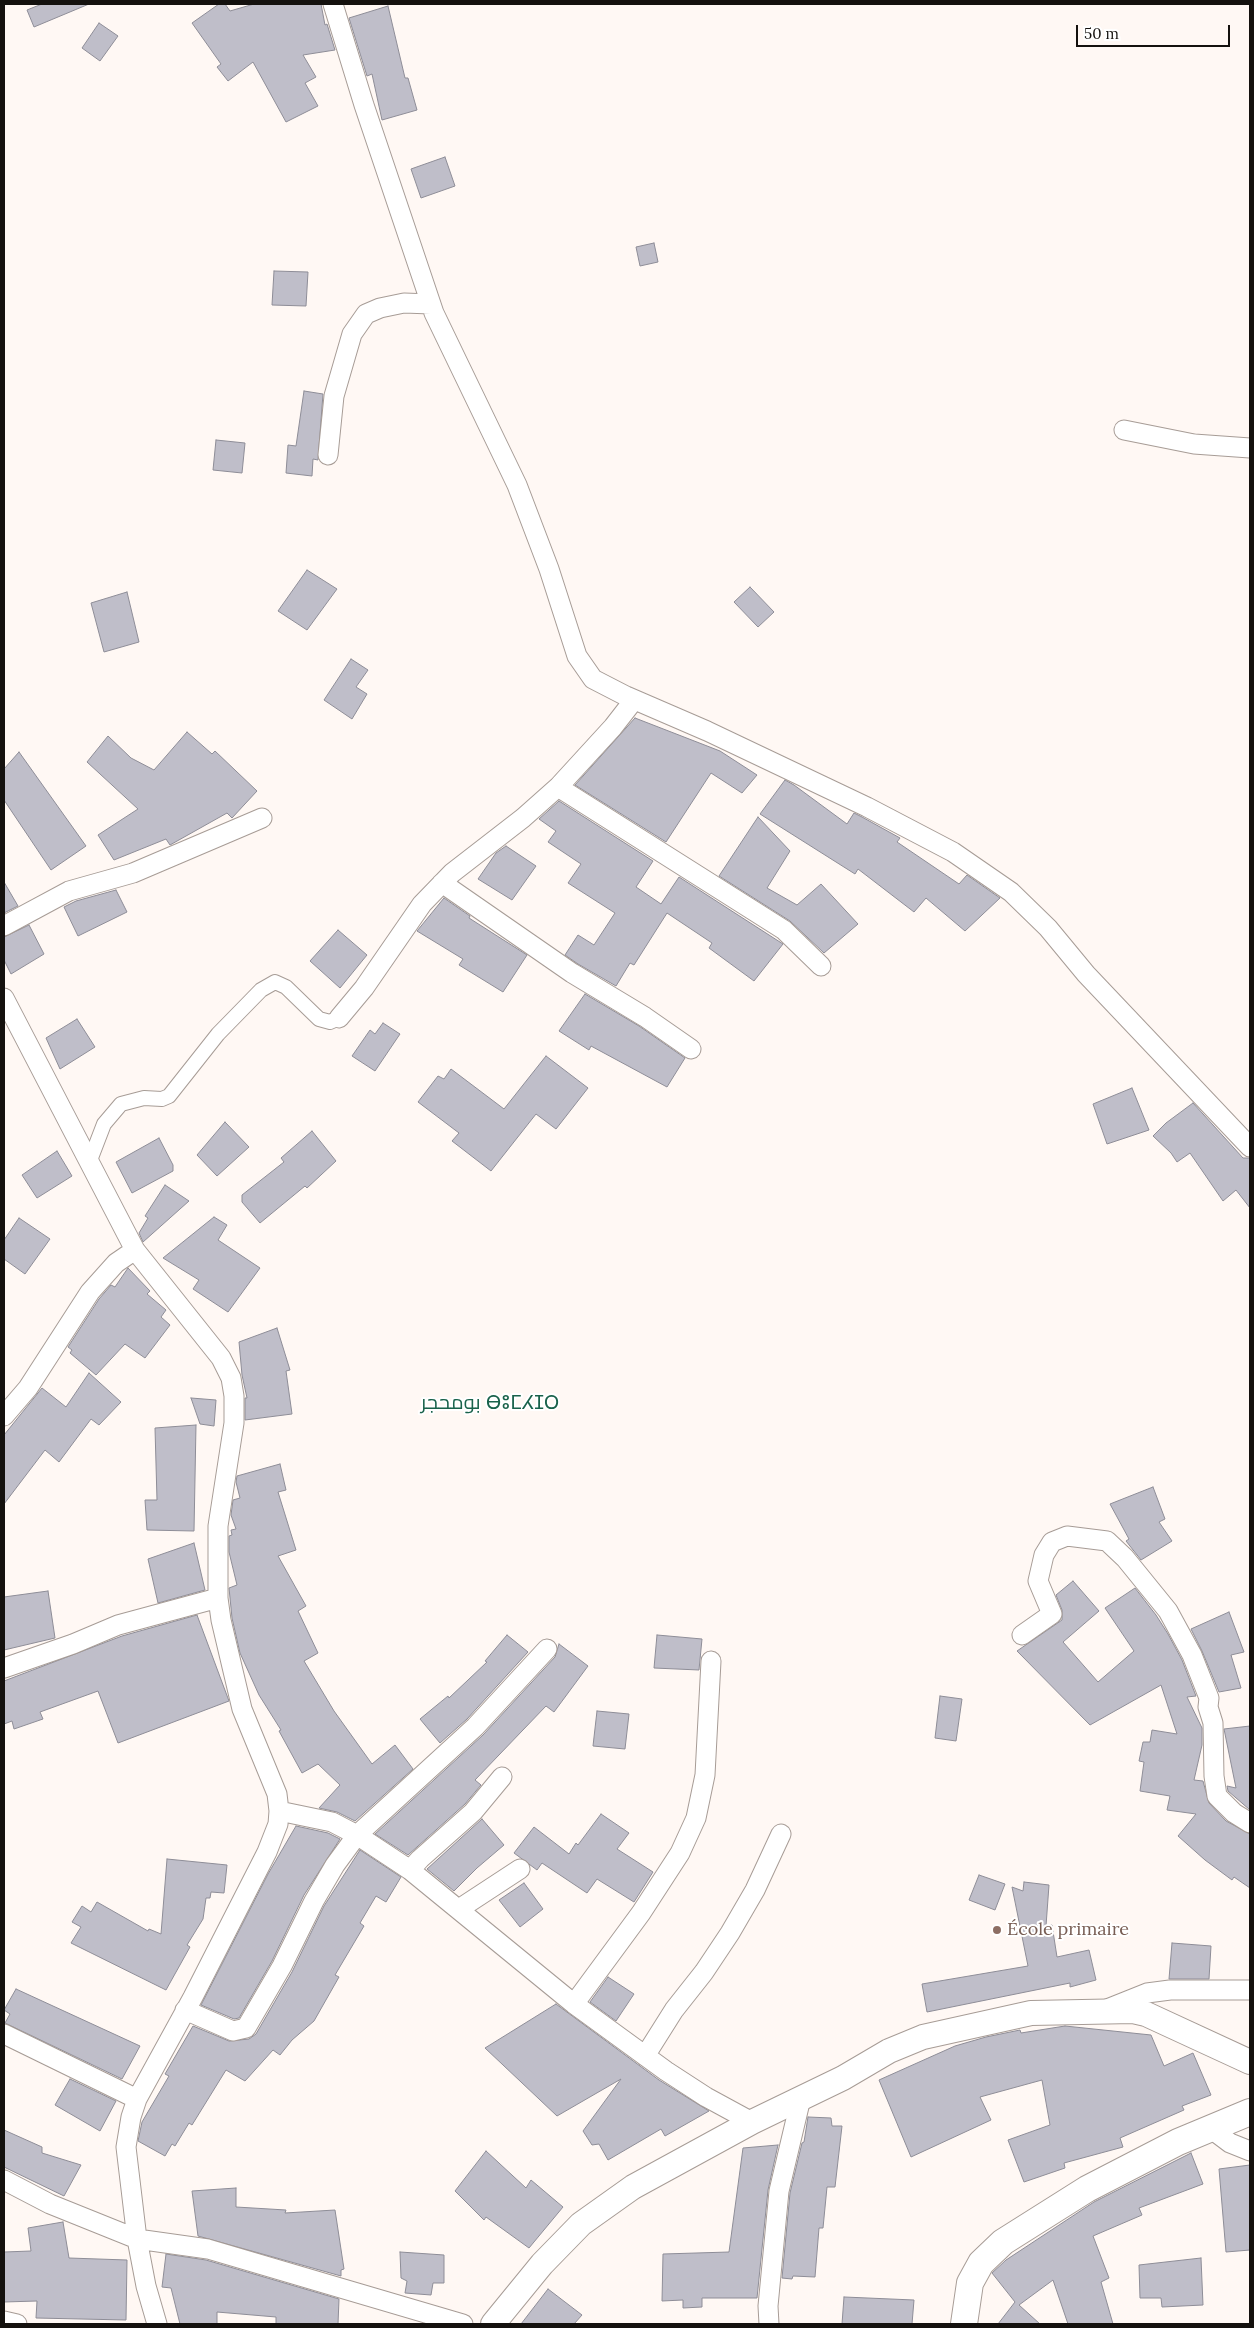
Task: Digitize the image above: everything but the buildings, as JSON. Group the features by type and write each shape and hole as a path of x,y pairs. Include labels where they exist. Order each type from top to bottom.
{"main road":[{"path":"964,2324 970,2283 981,2262 1003,2242 1086,2189 1210,2128 1250,2112"}],"street":[{"path":"333,4 364,105 431,304 516,485 549,569 577,656 593,679 634,700 707,731 867,807 953,852 1011,892 1048,928 1086,974 1250,1146"},
{"path":"328,455 334,396 352,334 366,314 380,308 404,303 431,304"},
{"path":"1124,430 1194,444 1250,448"},
{"path":"89,1163 104,1124 121,1104 144,1098 162,1099 169,1096 218,1034 261,990 275,982 286,987 319,1019 330,1022 339,1018 364,988 422,904 452,873 523,818 558,787 613,728 634,700"},
{"path":"558,787 784,930 821,966"},
{"path":"4,926 68,891 133,873 262,818"},
{"path":"442,883 572,973 645,1017 691,1049"},
{"path":"4,998 135,1250 221,1358 231,1378 234,1423 218,1526 218,1598 242,1709 277,1794 278,1824 267,1852 137,2098 126,2147 137,2239 146,2286 158,2324"},
{"path":"4,1416 28,1388 90,1292 116,1262 135,1250"},
{"path":"1022,1635 1052,1614 1038,1581 1044,1554 1052,1542 1067,1536 1107,1541 1125,1558 1168,1611 1192,1655 1209,1698 1208,1706 1213,1723 1214,1776 1217,1796 1234,1813 1250,1823"},
{"path":"4,1668 73,1644 118,1624 218,1598"},
{"path":"185,2010 233,2031 246,2028 282,1966 314,1901 335,1865 357,1835 475,1727 547,1649"},
{"path":"574,2004 641,1914 680,1853 696,1818 706,1775 711,1660"},
{"path":"410,1870 473,1812 502,1777"},
{"path":"279,1811 332,1822 357,1835 410,1870 512,1955 574,2004 645,2056 706,2097 752,2122"},
{"path":"645,2056 674,2010 704,1972 730,1933 755,1890 781,1834"},
{"path":"459,1909 520,1870"},
{"path":"1104,2011 1147,1994 1170,1990 1250,1990"},
{"path":"493,2324 542,2264 581,2224 633,2188 752,2122 843,2078 889,2051 923,2037 1031,2013 1133,2010 1146,2014 1190,2036 1234,2053 1250,2062"},
{"path":"4,2034 137,2098"},
{"path":"769,2324 769,2297 779,2191 801,2098"},
{"path":"1210,2128 1230,2143 1250,2151"},
{"path":"4,2180 50,2204 137,2239 208,2249 463,2324"},
{"path":"4,2321 17,2324"}],"place":[{"name":"École primaire","path":"997,1930"}],"district":[{"name":"بومحجر ⴱⵓⵎⵃⵊⵔ","path":"490,1403"}]}
